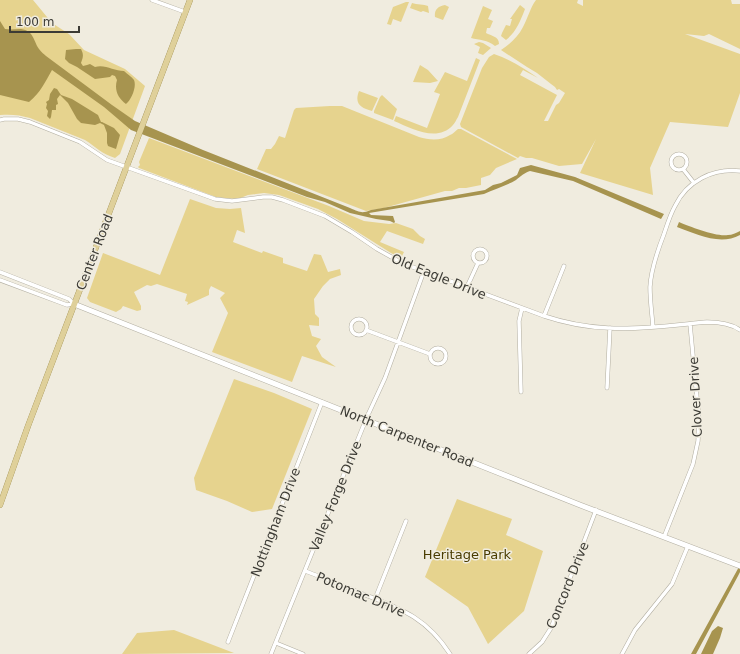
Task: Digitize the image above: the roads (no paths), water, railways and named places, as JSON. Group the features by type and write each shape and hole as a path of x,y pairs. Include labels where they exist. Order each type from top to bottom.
{"main road":[{"name":"Center Road","path":"0,505 28,426 190,0"}],"street":[{"path":"152,0 185,12"},
{"name":"Old Eagle Drive","path":"0,120 18,119 30,122 80,142 107,160 215,199 232,201 263,196 283,200 325,216 389,257 424,272 544,316 574,324 610,328 631,329 715,322 733,326 740,330"},
{"path":"680,154 686,159 686,165 683,169 676,170 672,166 670,162 674,155 680,154"},
{"path":"683,169 694,183"},
{"path":"654,327 650,300 650,287 654,261 674,207 684,192 694,183 708,175 716,172 740,171"},
{"path":"478,249 483,249 488,257 486,262 481,264 478,263 474,261 473,254 478,249"},
{"path":"467,287 478,263"},
{"path":"544,316 564,266"},
{"path":"0,272 69,299 74,304"},
{"name":"Valley Forge Drive","path":"272,654 375,397 385,378 424,272"},
{"path":"0,280 67,305 74,304"},
{"name":"North Carpenter Road","path":"74,304 740,566"},
{"path":"521,392 519,321 522,308"},
{"path":"360,319 366,323 366,330 362,334 357,335 353,332 352,325 355,321 360,319"},
{"name":"Clover Drive","path":"664,537 693,464 698,441 699,419 690,324"},
{"path":"607,388 610,328"},
{"path":"366,330 430,354"},
{"path":"438,348 441,349 446,355 445,360 439,364 434,363 430,359 430,354 433,350 438,348"},
{"name":"Nottingham Drive","path":"228,642 322,402"},
{"name":"Concord Drive","path":"529,654 542,642 552,628 597,510"},
{"path":"375,599 406,521"},
{"path":"622,654 635,630 672,584 688,546"},
{"name":"Potomac Drive","path":"305,571 400,609 420,620 438,637 450,654"},
{"path":"276,643 303,654"}],"park label":[{"name":"Heritage Park","path":"467,554"}]}
